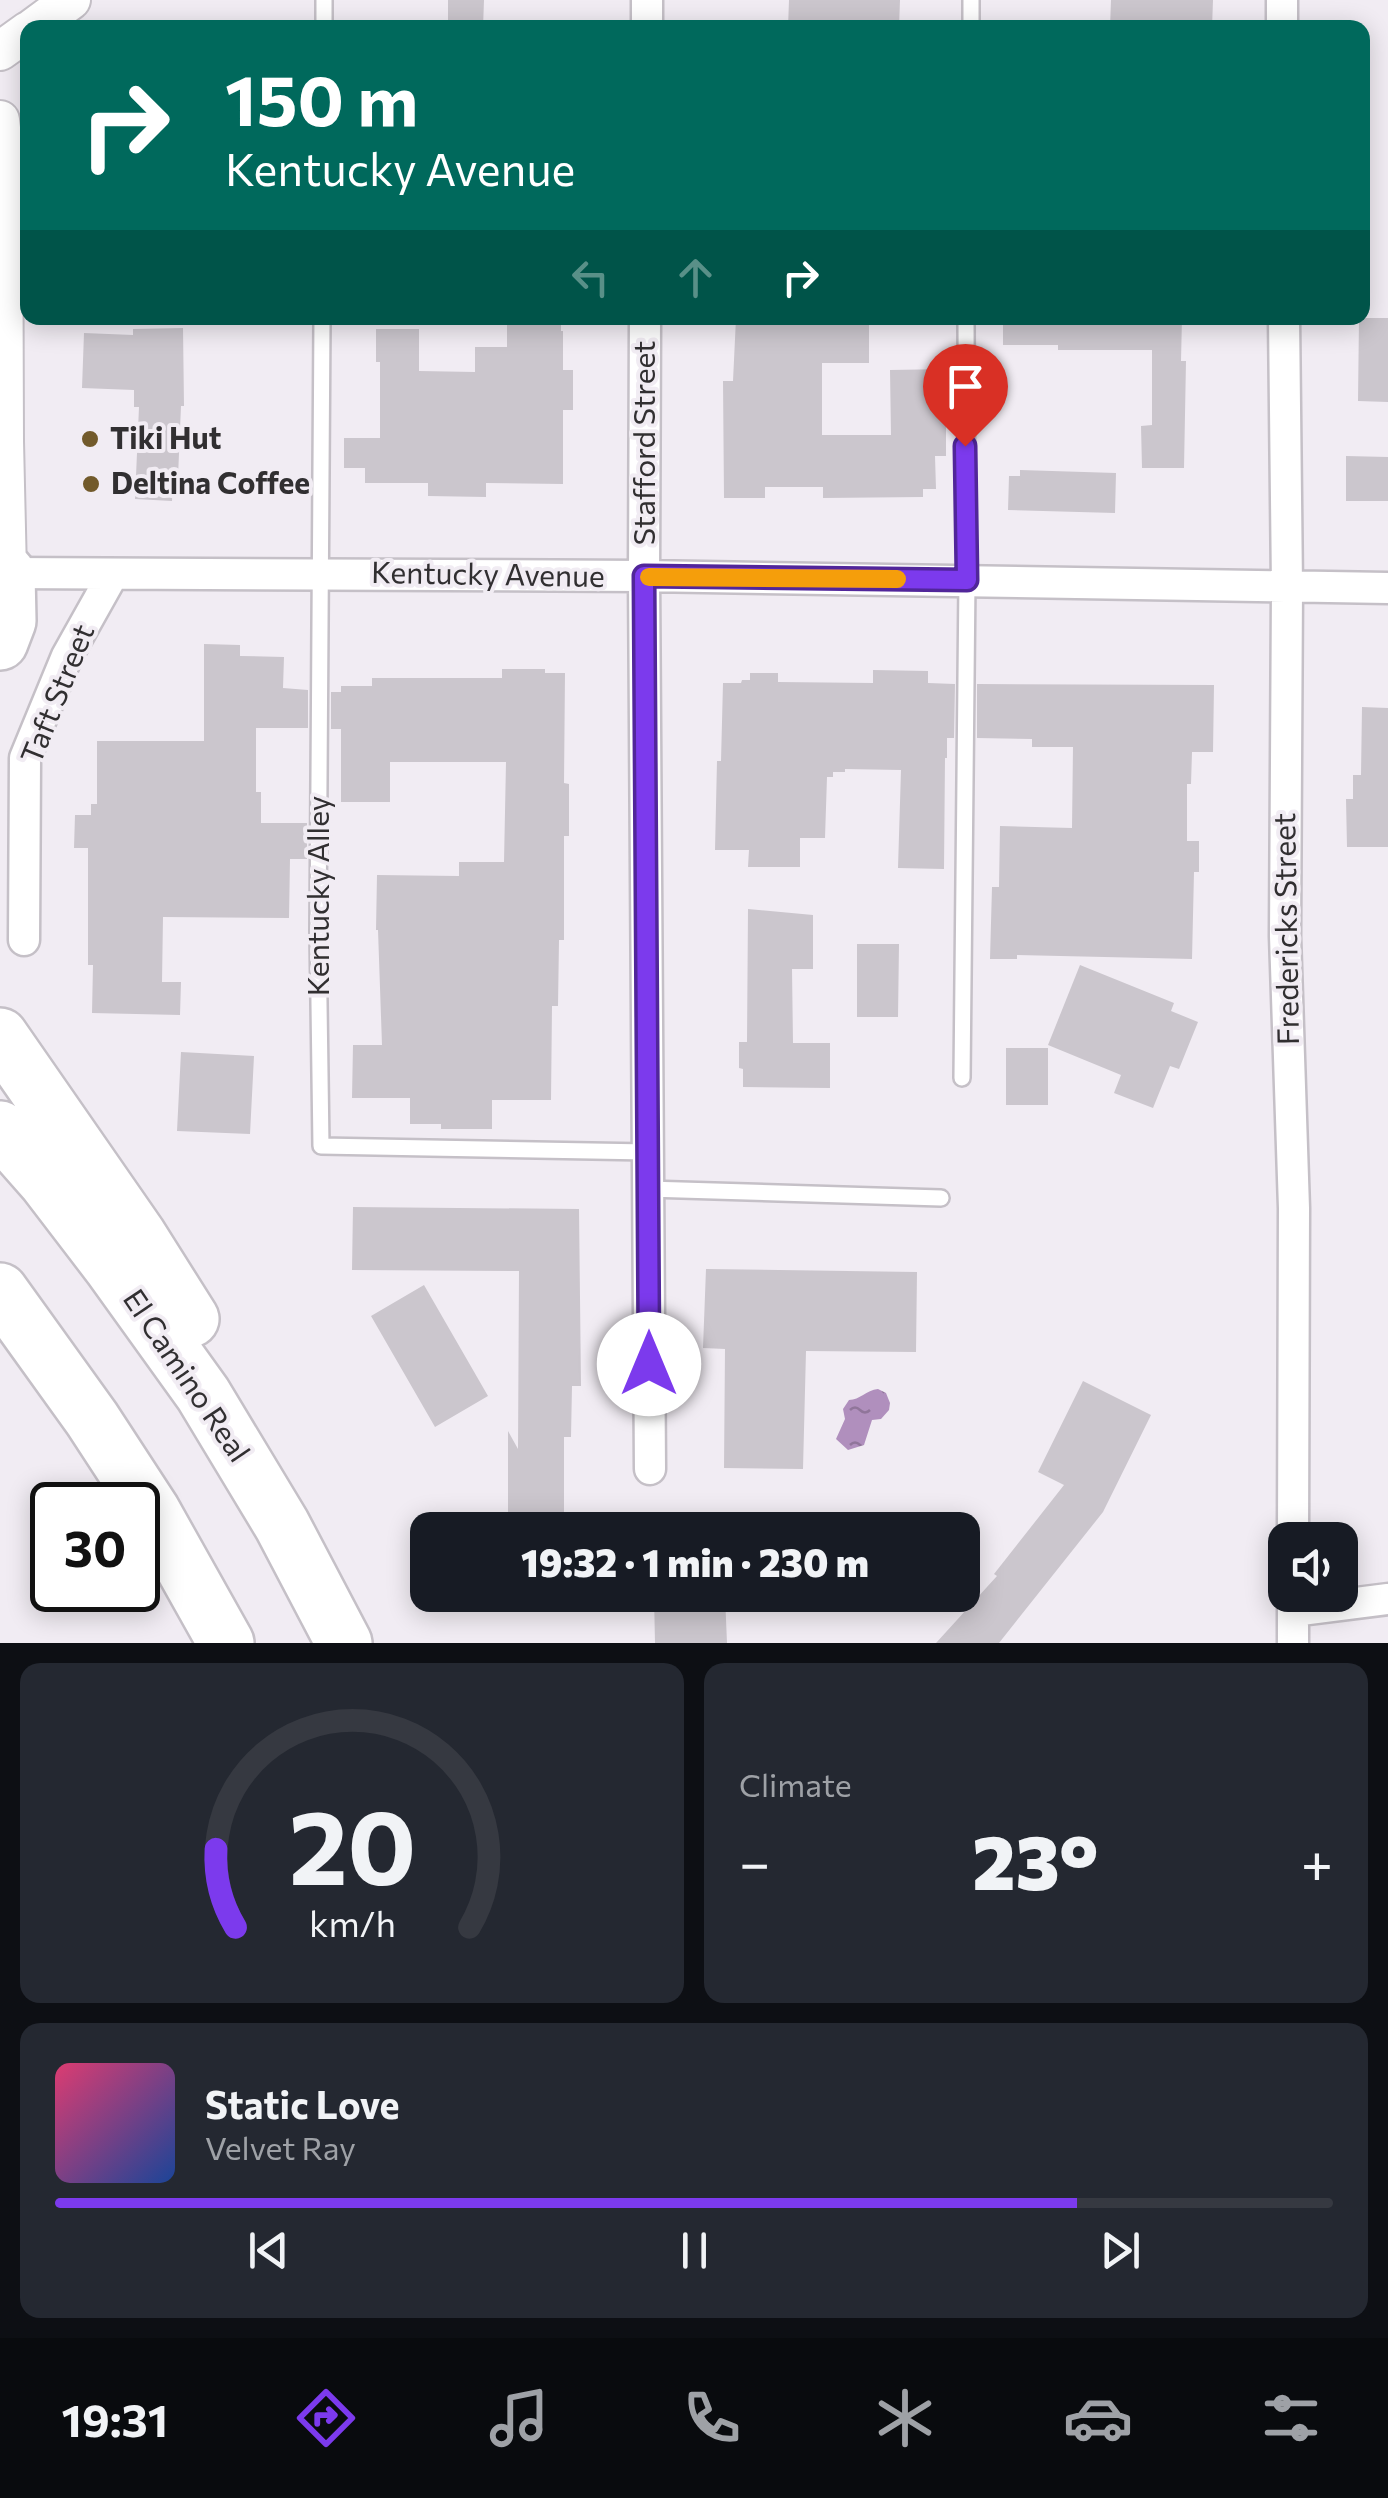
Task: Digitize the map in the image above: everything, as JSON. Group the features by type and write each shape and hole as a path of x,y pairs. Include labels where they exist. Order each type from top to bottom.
{"highway":[{"path":"0,642 8,621 4,578"},
{"path":"0,1036 200,1332 203,1394"},
{"name":"El Camino Real","path":"0,1129 111,1266 203,1394 282,1524 344,1643"},
{"path":"0,1291 92,1418 152,1511 226,1643"},
{"path":"0,1354 18,1375 92,1418"}],"street":[{"path":"43,20 72,0"},
{"path":"0,120 4,578"},
{"name":"Stafford Street","path":"646,325 650,1469"},
{"name":"Fredericks Street","path":"1284,325 1285,936 1294,1208 1293,1522"},
{"name":"Kentucky Avenue","path":"4,578 114,574 644,576 1388,588"},
{"name":"Taft Street","path":"24,940 25,758 67,656 114,574"},
{"path":"1358,1600 1388,1599"},
{"path":"1292,1643 1293,1612"}],"lane":[{"name":"Kentucky Alley","path":"322,325 318,932 321,1146 648,1152"},
{"path":"962,1078 966,325"},
{"path":"648,1189 941,1198"}],"water":[{"path":"878,1389 886,1393 889,1410 881,1419 872,1420 864,1445 848,1450 836,1439 845,1419 843,1409 849,1400"}],"building":[{"path":"448,0 484,0 483,20 448,20"},
{"path":"789,0 900,0 899,20 788,20"},
{"path":"1111,0 1213,0 1212,20 1110,20"},
{"path":"1370,318 1388,318 1388,402 1358,401 1359,325 1370,325"},
{"path":"507,325 561,325 563,370 573,370 573,410 563,410 563,484 486,483 486,497 428,496 428,483 365,483 365,468 344,468 344,438 380,438 376,329 419,329 419,371 475,372 475,347 507,347"},
{"path":"736,325 869,325 869,363 822,363 822,435 891,435 890,370 949,369 946,456 935,456 936,489 923,489 923,497 823,498 823,487 765,487 765,498 724,498 723,381 733,381"},
{"path":"1003,325 1182,325 1181,361 1186,361 1184,468 1142,468 1141,426 1152,425 1152,350 1058,350 1058,345 1003,345"},
{"path":"183,328 184,406 172,501 135,499 139,407 134,407 134,390 82,388 84,333 133,335 133,329"},
{"path":"1346,456 1388,457 1388,501 1346,501"},
{"path":"1020,470 1116,473 1115,513 1008,510 1009,476 1020,476"},
{"path":"204,644 240,645 240,656 284,657 283,688 308,690 308,728 256,728 256,792 261,792 261,823 307,823 307,859 290,859 289,918 163,917 162,982 181,982 180,1015 92,1013 88,848 74,848 75,815 91,815 91,804 97,804 97,741 204,741"},
{"path":"502,669 565,673 564,783 569,784 569,836 564,836 564,940 559,940 558,1006 552,1006 551,1100 492,1100 492,1129 441,1129 441,1124 410,1124 410,1098 352,1098 353,1045 382,1045 377,875 459,876 459,862 504,862 506,762 390,762 390,802 341,802 341,729 331,729 331,692 341,692 341,686 372,686 372,678 502,678"},
{"path":"873,670 928,671 928,683 955,684 954,738 947,738 945,758 944,869 898,868 901,770 845,769 827,777 825,838 800,838 800,867 748,867 749,850 715,850 723,683 750,680 750,673 778,673 778,682 873,683"},
{"path":"977,684 1214,685 1213,752 1192,752 1191,784 1187,784 1187,841 1199,841 1199,872 1194,872 1192,959 1017,955 1017,959 990,959 992,887 999,887 1000,826 1072,828 1073,747 1032,747 1032,739 977,738"},
{"path":"1362,707 1388,708 1388,847 1347,847 1346,799 1353,799 1353,775 1361,775"},
{"path":"748,909 813,915 813,969 792,969 793,1043 830,1043 830,1088 743,1087 739,1042 747,1042"},
{"path":"857,944 899,944 898,1017 857,1017"},
{"path":"1080,965 1174,1003 1171,1011 1198,1022 1179,1069 1170,1066 1153,1108 1114,1093 1121,1075 1048,1045"},
{"path":"1006,1048 1048,1048 1048,1105 1006,1105"},
{"path":"181,1052 254,1056 250,1134 177,1131"},
{"path":"353,1207 579,1209 581,1386 572,1386 571,1437 564,1437 564,1512 508,1512 508,1431 518,1449 519,1271 352,1270"},
{"path":"706,1269 917,1272 916,1352 806,1351 803,1469 724,1468 725,1349 703,1348"},
{"path":"424,1285 488,1396 435,1427 371,1316"},
{"path":"1083,1381 1151,1415 1103,1512 999,1643 936,1643 964,1612 980,1612 980,1595 1064,1485 1038,1472"},
{"path":"654,1612 726,1612 727,1643 655,1643"}],"slow traffic":[{"path":"649,577 897,579"}],"place":[{"name":"Tiki Hut","path":"90,439"},
{"name":"Deltina Coffee","path":"91,484"}],"route":[{"path":"649,1364 644,576 967,580 965,446"}]}
